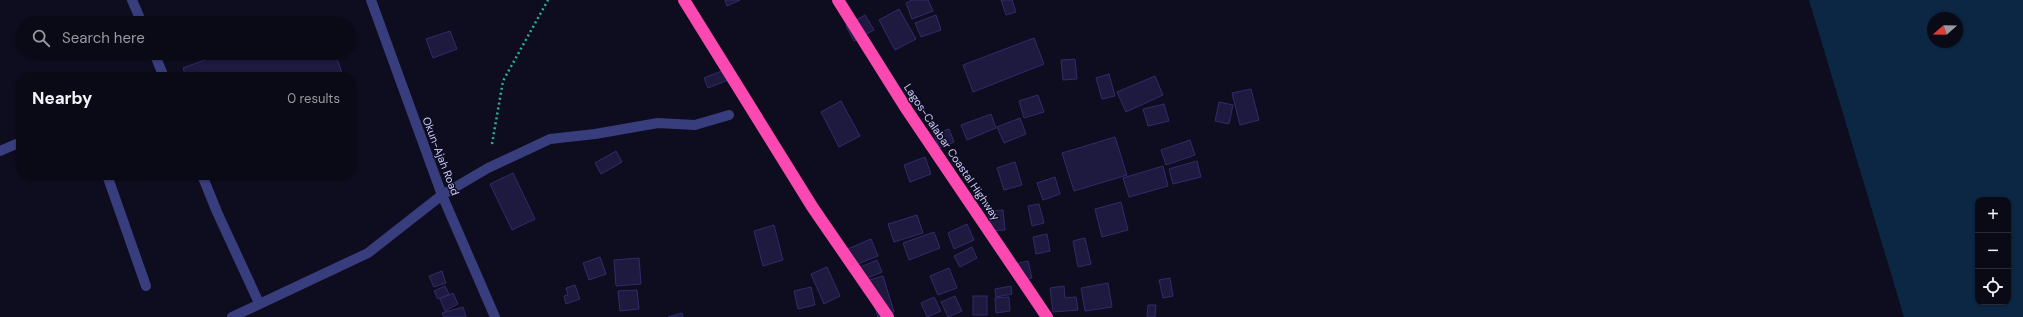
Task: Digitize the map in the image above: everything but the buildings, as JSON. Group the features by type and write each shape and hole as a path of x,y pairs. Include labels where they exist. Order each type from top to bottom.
{"highway":[{"path":"684,0 813,208 888,317"},
{"name":"Lagos-Calabar Coastal Highway","path":"838,0 907,110 1047,317"}],"street":[{"path":"132,0 139,16"},
{"name":"Okun-Ajah Road","path":"370,0 442,195 496,317"},
{"path":"157,60 162,72"},
{"path":"232,317 368,252 442,195 488,168 550,140 658,123 695,125 729,115"},
{"path":"0,151 16,144"},
{"path":"109,180 146,286"},
{"path":"204,180 217,212 259,303"}],"path":[{"path":"488,168 503,81 548,0"}],"water":[{"path":"1809,0 2023,0 2023,317 1904,317"}]}
